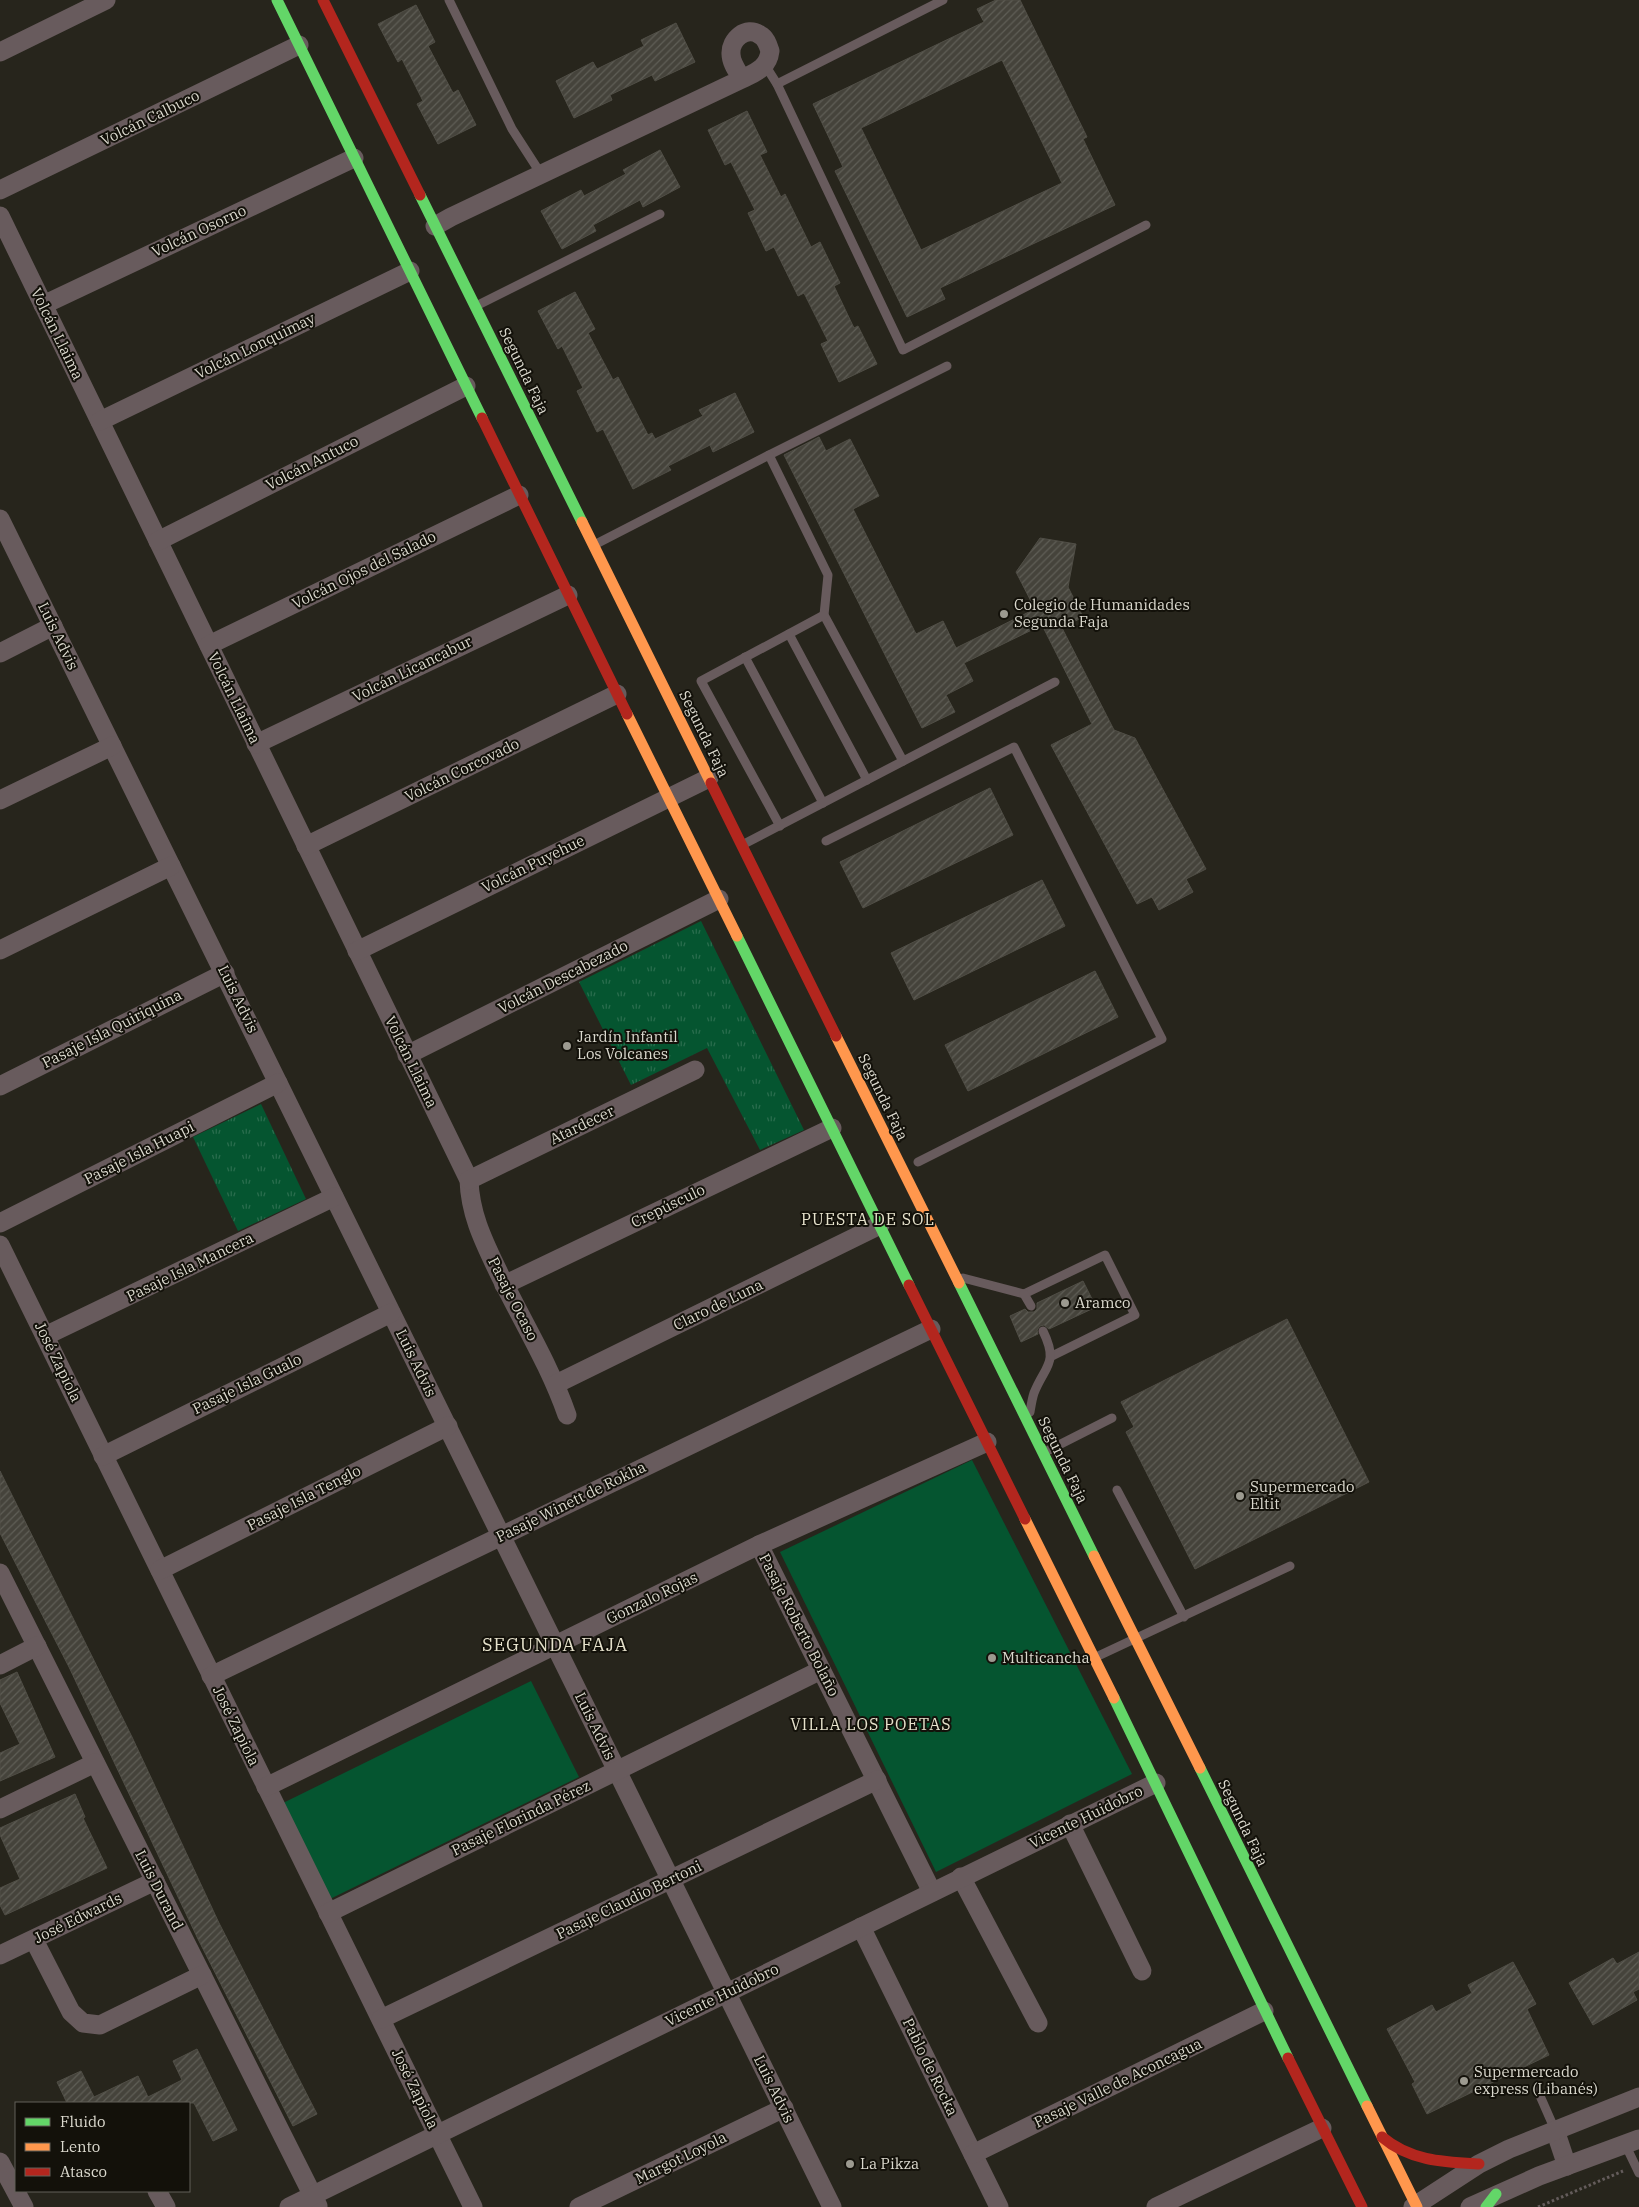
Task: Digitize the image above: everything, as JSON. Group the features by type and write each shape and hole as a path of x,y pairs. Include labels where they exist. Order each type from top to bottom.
{"main road":[{"path":"277,0 568,595 1156,1783 1264,2011 1362,2207"},
{"name":"Segunda Faja","path":"323,0 1416,2206"},
{"path":"1380,2134 1391,2146 1402,2152 1423,2158 1480,2164"}],"street":[{"path":"0,52 106,0"},
{"path":"435,226 541,174 742,79 758,71 765,65 770,51 766,41 760,34 751,32 735,39 731,54 742,79"},
{"name":"Volcán Calbuco","path":"0,190 299,45"},
{"name":"Volcán Osorno","path":"43,305 354,158"},
{"name":"Volcán Llaima","path":"0,216 469,1180"},
{"name":"Volcán Lonquimay","path":"100,421 410,271"},
{"name":"Volcán Antuco","path":"158,541 466,386"},
{"name":"Volcán Ojos del Salado","path":"209,645 519,495"},
{"name":"Luis Advis","path":"0,519 225,972 832,2207"},
{"name":"Volcán Licancabur","path":"256,744 568,595"},
{"path":"0,653 53,626"},
{"name":"Volcán Corcovado","path":"306,846 617,694"},
{"path":"0,800 112,746"},
{"name":"Volcán Puyehue","path":"357,951 709,778"},
{"path":"0,950 171,866"},
{"name":"Volcán Descabezado","path":"407,1055 719,899"},
{"name":"Pasaje Isla Quiriquina","path":"0,1086 225,972"},
{"name":"Atardecer","path":"469,1180 695,1070"},
{"name":"Pasaje Isla Huapi","path":"0,1223 278,1083"},
{"name":"Crepúsculo","path":"504,1285 832,1128"},
{"name":"Pasaje Ocaso","path":"469,1180 470,1199 478,1230 504,1285 556,1384 567,1415"},
{"name":"Pasaje Isla Mancera","path":"45,1336 334,1197"},
{"name":"Claro de Luna","path":"556,1384 880,1226"},
{"name":"José Zapiola","path":"0,1245 473,2207"},
{"name":"Pasaje Isla Gualo","path":"103,1456 391,1313"},
{"name":"Pasaje Winett de Rokha","path":"211,1676 931,1329"},
{"name":"Pasaje Isla Tenglo","path":"160,1570 448,1426"},
{"name":"Gonzalo Rojas","path":"266,1787 759,1545 987,1442"},
{"name":"Pasaje Roberto Bolaño","path":"759,1545 878,1780 932,1892"},
{"name":"Luis Durand","path":"0,1573 316,2201"},
{"path":"0,1666 37,1646"},
{"name":"Pasaje Florinda Pérez","path":"328,1913 821,1670"},
{"path":"0,1809 95,1763"},
{"name":"Pasaje Claudio Bertoni","path":"380,2019 878,1780"},
{"name":"Vicente Huidobro","path":"290,2207 316,2201 437,2134 1156,1783"},
{"path":"1070,1824 1142,1971"},
{"path":"961,1877 1038,2024"},
{"name":"José Edwards","path":"0,1955 155,1881"},
{"name":"Pablo de Rocka","path":"860,1927 1000,2207"},
{"path":"34,1940 71,2012 83,2023 100,2025 202,1974"},
{"name":"Pasaje Valle de Aconcagua","path":"973,2154 1264,2011"},
{"path":"1416,2206 1480,2164 1509,2149 1639,2097"},
{"name":"Margot Loyola","path":"579,2207 784,2108"},
{"path":"1156,2207 1322,2128"},
{"path":"1555,2130 1567,2166"},
{"path":"1470,2207 1491,2200 1567,2166 1632,2142"},
{"path":"0,2162 10,2191 24,2207"},
{"path":"158,2192 166,2207"}],"lane":[{"path":"449,0 512,129 541,174"},
{"path":"777,84 943,0"},
{"path":"765,65 777,84 903,350 1146,225"},
{"path":"475,307 660,214"},
{"path":"593,546 947,366"},
{"path":"769,456 828,575 824,615 902,761"},
{"path":"780,826 702,681 824,615"},
{"path":"789,634 868,780"},
{"path":"745,657 823,803"},
{"path":"742,846 1055,682"},
{"path":"826,841 1014,747 1162,1039 918,1162"},
{"path":"954,1275 1024,1294 1105,1256 1135,1315 1052,1356"},
{"path":"1024,1294 1031,1306"},
{"path":"1028,1422 1034,1393 1048,1368 1052,1356 1043,1331"},
{"path":"1043,1453 1112,1418"},
{"path":"1117,1490 1184,1617"},
{"path":"1094,1658 1290,1566"},
{"path":"1537,2089 1555,2130"},
{"path":"1632,2142 1637,2169"}],"path":[{"path":"1538,2207 1637,2169"}],"green space":[{"path":"701,921 804,1130 760,1150 707,1048 631,1085 579,982"},
{"path":"261,1104 306,1199 238,1231 193,1137"},
{"path":"972,1460 1132,1774 936,1872 780,1552"},
{"path":"531,1681 579,1777 330,1899 283,1803"}],"building":[{"path":"996,0 1020,0 1087,137 1083,139 1115,205 940,288 945,299 907,317 835,171 843,167 813,104 984,22 977,9","holes":["1002,60 1062,183 921,250 861,128"]},
{"path":"416,5 435,42 428,46 453,93 458,90 476,125 438,144 417,104 423,101 402,59 398,62 378,24"},
{"path":"676,23 695,62 655,81 652,75 610,95 612,100 574,118 556,81 593,62 597,69 644,46 641,40"},
{"path":"747,111 767,152 760,155 781,197 785,194 811,247 820,242 840,283 834,286 854,328 858,326 877,364 839,382 821,344 828,341 804,293 798,296 774,247 766,251 748,213 755,210 731,162 725,165 708,130"},
{"path":"660,150 680,187 643,207 640,200 593,225 596,231 562,249 541,211 581,190 584,196 626,174 623,170"},
{"path":"575,292 595,329 588,333 613,380 618,377 648,435 652,433 655,439 703,416 699,410 735,393 754,432 713,452 710,445 668,466 671,470 633,489 603,429 597,432 577,391 583,388 562,346 558,349 538,311"},
{"path":"819,437 826,451 850,439 879,496 853,509 916,634 943,621 956,648 1035,609 1016,572 1040,538 1076,544 1068,587 1083,617 1062,628 1114,730 1135,738 1206,869 1186,879 1193,892 1159,910 1152,897 1137,904 1051,745 1092,724 1042,625 964,663 973,681 946,695 955,712 922,728 784,455"},
{"path":"990,788 1013,835 863,908 840,862"},
{"path":"1042,880 1065,926 914,1000 891,953"},
{"path":"1095,971 1118,1017 968,1091 945,1045"},
{"path":"1083,1281 1096,1307 1049,1329 1044,1325 1040,1326 1037,1330 1038,1334 1021,1342 1010,1316 1025,1309 1028,1312 1034,1312 1037,1309 1037,1303"},
{"path":"1287,1319 1369,1482 1195,1569 1126,1432 1134,1427 1121,1402"},
{"path":"0,1471 132,1737 219,1923 317,2114 293,2126 198,1939 69,1667 0,1533"},
{"path":"17,1672 55,1757 0,1781 0,1753 20,1744 0,1703 0,1680"},
{"path":"75,1794 85,1817 83,1818 107,1868 5,1915 0,1905 0,1888 20,1879 0,1835 0,1828"},
{"path":"1639,1952 1639,1989 1633,1992 1637,2000 1593,2025 1569,1983 1613,1958 1617,1964"},
{"path":"1513,1962 1536,2004 1527,2009 1549,2055 1427,2114 1412,2084 1415,2082 1387,2029 1432,2005 1436,2012 1472,1993 1468,1985"},
{"path":"197,2049 237,2130 213,2141 194,2103 190,2102 67,2102 57,2082 81,2071 94,2097 138,2076 148,2097 182,2080 173,2061"}],"traffic: fast":[{"path":"277,0 482,418"},
{"path":"420,195 582,522"},
{"path":"737,936 909,1285"},
{"path":"959,1283 1094,1556"},
{"path":"1114,1698 1288,2058"},
{"path":"1200,1768 1367,2106"},
{"path":"1486,2207 1496,2194"}],"traffic: slow":[{"path":"582,522 711,783"},
{"path":"627,714 737,936"},
{"path":"836,1036 959,1283"},
{"path":"1025,1519 1114,1698"},
{"path":"1094,1556 1200,1768"},
{"path":"1367,2106 1417,2207"}],"traffic: jam":[{"path":"323,0 420,195"},
{"path":"482,418 627,714"},
{"path":"711,783 836,1036"},
{"path":"909,1285 1025,1519"},
{"path":"1288,2058 1362,2207"},
{"path":"1382,2137 1393,2145 1416,2156 1440,2161 1479,2164"}],"place":[{"name":"Colegio de Humanidades Segunda Faja","path":"1004,614"},
{"name":"Jardín Infantil Los Volcanes","path":"567,1046"},
{"name":"Aramco","path":"1065,1303"},
{"name":"Supermercado Eltit","path":"1240,1496"},
{"name":"Multicancha","path":"992,1658"},
{"name":"Supermercado express (Libanés)","path":"1464,2081"},
{"name":"La Pikza","path":"850,2164"}],"district":[{"name":"PUESTA DE SOL","path":"868,1219"},
{"name":"SEGUNDA FAJA","path":"555,1645"},
{"name":"VILLA LOS POETAS","path":"871,1724"}]}
